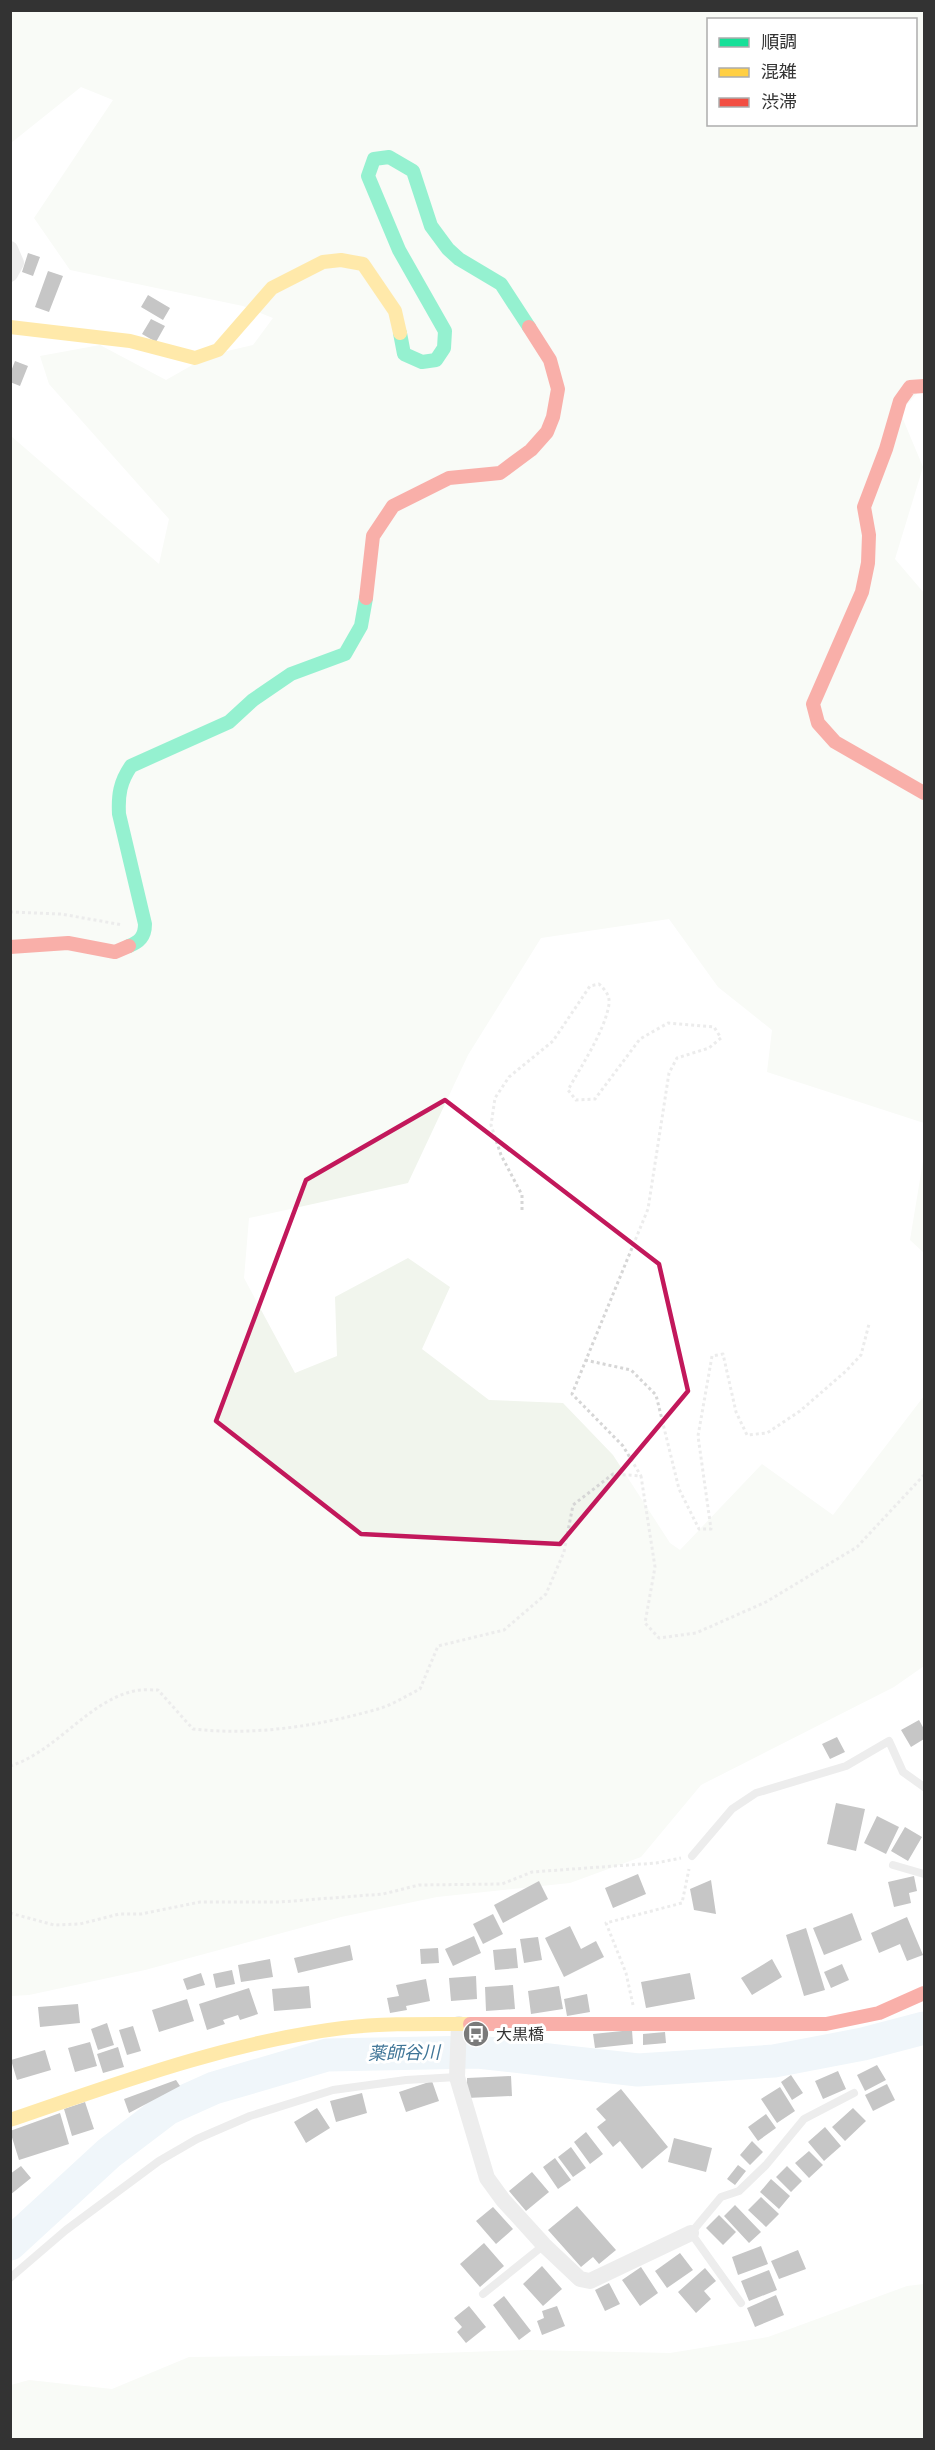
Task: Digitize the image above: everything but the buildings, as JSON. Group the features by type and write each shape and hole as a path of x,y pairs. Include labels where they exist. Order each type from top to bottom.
{"street":[{"path":"10,327 130,341 195,358 218,350 272,288 323,261 341,260 363,264 373,277 395,311 404,354 422,362 436,360 444,348 445,331 399,250 368,176 374,159 388,157 413,171 430,226 448,249 459,259 501,284 550,360 558,389 553,417 547,432 531,450 500,473 449,478 393,506 373,536 361,626 345,654 291,674 253,700 229,722 131,766 127,770 120,783 117,810 139,888 146,929 139,942 115,952 68,943 10,947"},
{"path":"10,249 16,263 10,274"},
{"path":"924,387 910,387 900,400 886,449 864,507 869,535 868,563 862,592 813,704 818,723 835,742 924,793"},
{"path":"10,2120 140,2075 269,2041 344,2028 459,2029 637,2024 826,2024 879,2013 924,1993"},
{"path":"459,2029 457,2073 487,2178 503,2200 544,2245 580,2279 590,2281 691,2234"}],"lane":[{"path":"692,1856 732,1809 756,1793 846,1766 889,1741 903,1772 924,1787"},
{"path":"893,1865 924,1874"},
{"path":"10,2278 75,2223 159,2161 197,2139 250,2116 333,2090 457,2073"},
{"path":"741,2303 691,2234 721,2197 739,2191 746,2185 804,2120 854,2093"},
{"path":"483,2294 544,2245"}],"path":[{"path":"10,912 61,914 146,929"},
{"path":"522,1210 522,1195 501,1155 491,1125 495,1098 509,1077 553,1041 590,986 599,984 607,992 609,1003 595,1042 568,1090 576,1100 596,1099 640,1039 668,1023 714,1027 721,1038 709,1048 677,1058 669,1072 648,1209 572,1394 623,1446 641,1476 656,1567 645,1623 659,1638 696,1633 766,1602 857,1547 924,1475"},
{"path":"585,1360 631,1370 656,1395 679,1489 699,1529 711,1529 698,1436 712,1356 723,1354 736,1412 747,1435 767,1433 800,1411 846,1371 861,1354 869,1324"},
{"path":"10,1766 39,1752 109,1701 135,1691 158,1690 193,1729 224,1732 282,1729 380,1708 420,1689 438,1646 504,1630 546,1594 564,1552 573,1505 613,1474 641,1476"},
{"path":"10,1913 54,1926 80,1924 119,1914 141,1914 200,1902 280,1902 383,1894 419,1885 502,1884 532,1872 656,1863 692,1856 682,1903 606,1923 626,1973 637,2024"}],"highlighted area":[{"path":"445,1100 659,1264 688,1391 560,1544 361,1534 216,1421 306,1180"}],"shaded area":[{"path":"11,11 924,11 924,386 900,412 923,467 895,559 924,593 924,1123 767,1072 772,1030 718,987 669,919 541,938 468,1055 408,1183 249,1218 244,1278 295,1373 337,1356 335,1297 408,1258 450,1287 422,1349 489,1400 563,1403 613,1455 670,1543 680,1550 762,1464 833,1515 924,1396 924,1666 894,1687 701,1785 641,1857 570,1883 437,1897 341,1917 145,1970 29,1995 11,1996 11,436 159,564 169,519 49,384 40,356 100,345 166,380 210,355 253,345 273,318 243,306 70,270 34,218 113,100 81,87 11,143"},
{"path":"924,1155 924,1253 910,1240"},
{"path":"924,2284 924,2439 11,2439 11,2385 29,2380 112,2389 189,2357 384,2355 527,2350 670,2353 768,2337 907,2286"}],"waterway":[{"name":"薬師谷川","path":"10,2244 109,2153 167,2109 214,2088 327,2055 478,2052 638,2070 774,2061 863,2044 924,2028"}],"traffic: fast":[{"path":"400,333 404,354 422,362 436,360 444,348 445,331 399,250 368,176 374,159 389,157 413,171 431,226 448,249 459,259 501,284 529,327"},
{"path":"129,946 141,938 145,924 119,814 120,789 131,766 229,722 253,700 291,674 345,654 361,626 366,598"}],"traffic: slow":[{"path":"10,327 130,341 195,358 218,350 272,288 323,262 341,260 363,264 395,311 400,333"},
{"path":"10,2120 174,2065 300,2034 358,2026 470,2024"}],"traffic: jam":[{"path":"366,598 373,536 393,506 449,478 500,473 531,450 547,432 553,417 558,389 550,360 529,327"},
{"path":"924,386 910,387 900,401 886,449 864,507 869,535 868,563 862,592 813,704 818,723 835,742 924,793"},
{"path":"10,947 68,943 115,952 129,946"},
{"path":"470,2024 826,2024 879,2013 924,1993"}],"place":[{"name":"大黒橋","path":"476,2034"}]}
